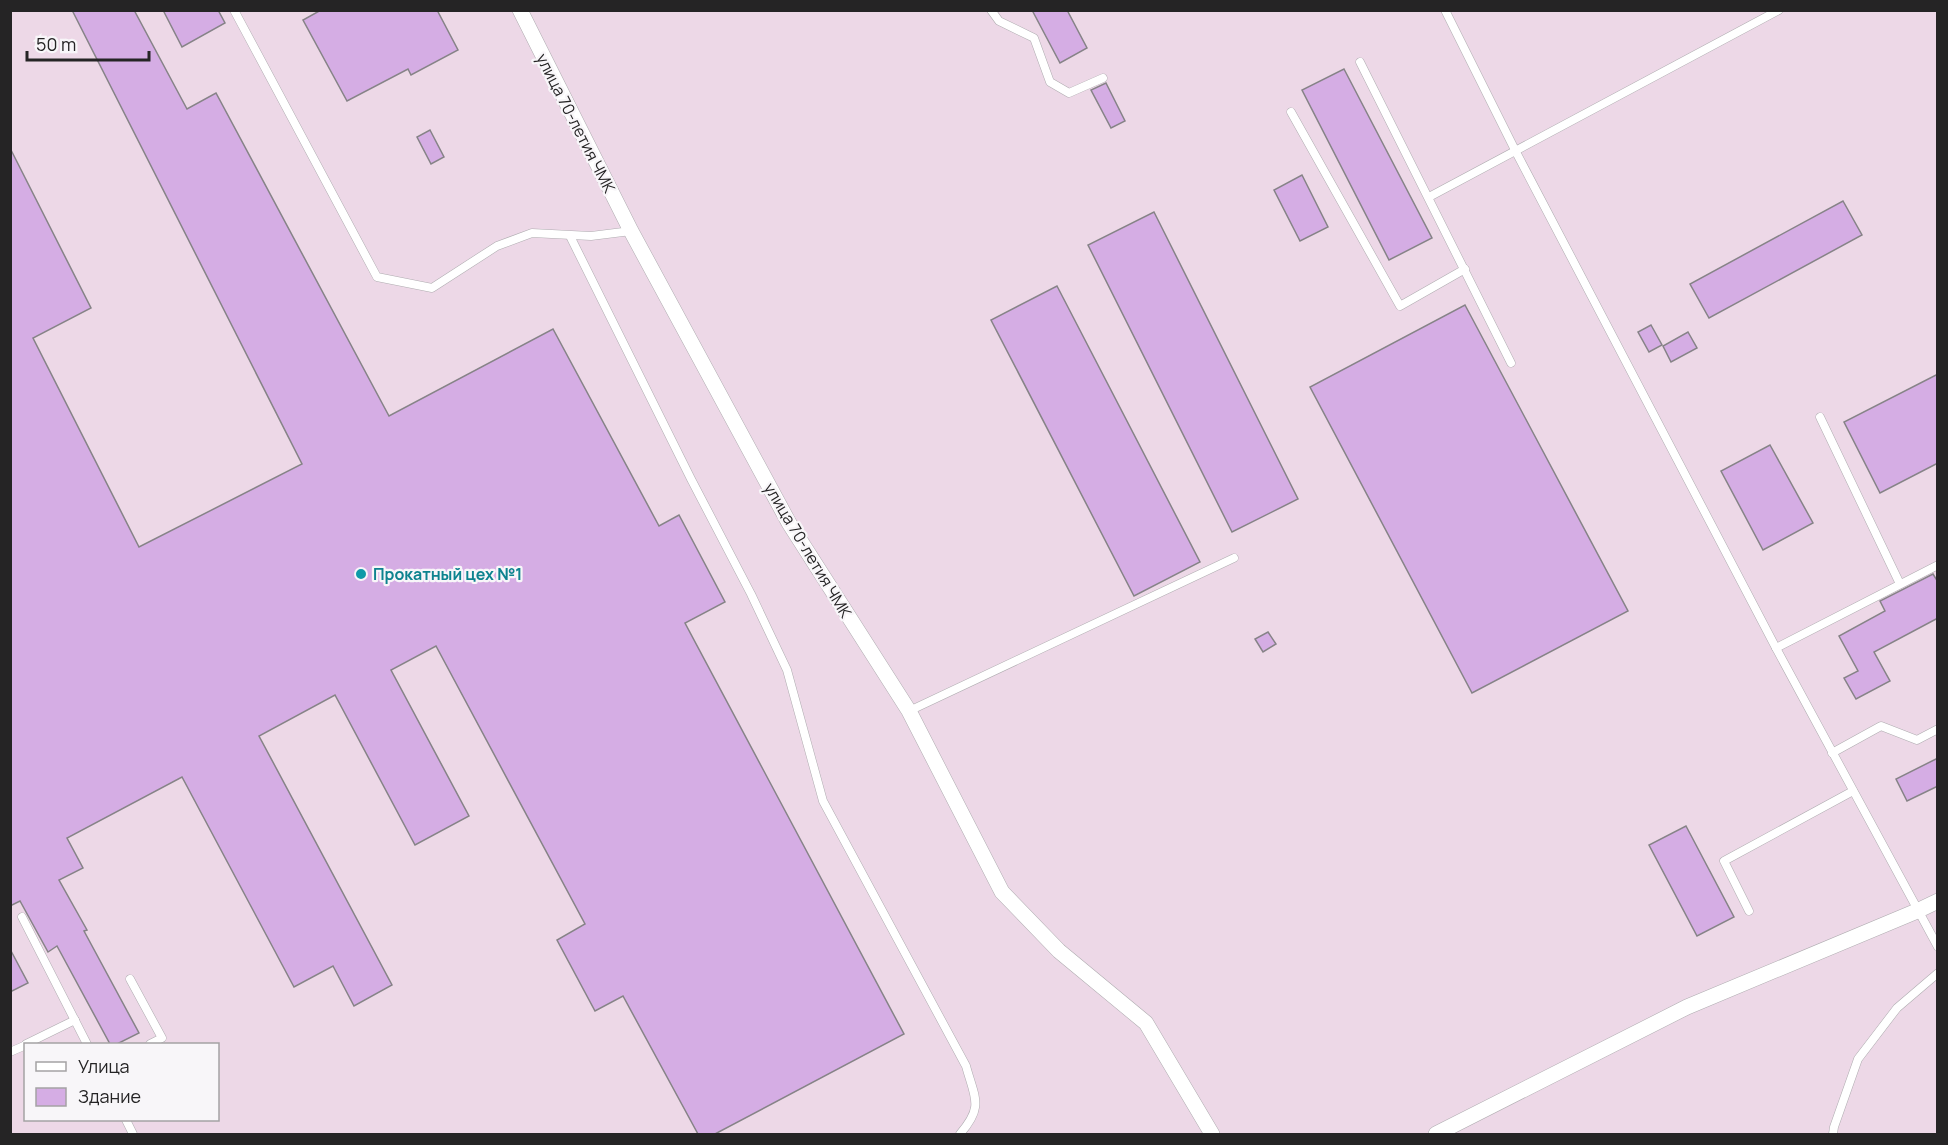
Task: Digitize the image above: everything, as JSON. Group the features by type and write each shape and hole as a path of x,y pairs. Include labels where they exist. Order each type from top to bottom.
{"street":[{"name":"улица 70-летия ЧМК","path":"520,10 631,231 789,523 909,711 1002,892 1059,951 1146,1023 1212,1134"},
{"path":"1436,1134 1687,1007 1938,901"}],"lane":[{"path":"234,10 377,278 432,288 497,246 532,233 591,236 631,231"},
{"path":"991,10 999,21 1034,38 1050,82 1069,93 1103,78"},
{"path":"1445,10 1516,152 1776,648 1938,947"},
{"path":"1429,197 1779,10"},
{"path":"1360,62 1511,363"},
{"path":"1291,112 1400,306 1465,269"},
{"path":"570,236 787,670 823,801 966,1066 976,1102 975,1114 960,1134"},
{"path":"1820,417 1900,584"},
{"path":"909,711 1234,558"},
{"path":"1776,648 1938,565"},
{"path":"1832,753 1881,726 1917,740 1938,729"},
{"path":"1749,911 1724,861 1853,791"},
{"path":"22,917 86,1043"},
{"path":"1833,1134 1858,1059 1898,1008 1938,973"},
{"path":"130,979 162,1038 152,1043"},
{"path":"30,1043 75,1020"},
{"path":"10,1053 24,1046"}],"shaded area":[{"path":"10,11 1937,11 1937,1134 11,1134"}],"building":[{"name":"Прокатный цех №1","path":"72,10 134,10 187,109 216,93 389,416 553,329 659,526 679,515 725,602 685,623 904,1034 715,1134 698,1134 623,996 595,1011 557,940 585,924 436,646 391,670 469,816 415,845 335,695 259,736 392,985 354,1006 333,966 294,987 182,777 67,838 83,868 59,880 139,1033 119,1043 109,1043 57,946 48,952 20,901 10,906 10,148 91,308 33,338 139,547 302,464"},
{"path":"163,10 218,10 225,23 182,47"},
{"path":"321,10 437,10 458,50 411,75 408,69 347,101 303,20"},
{"path":"1032,10 1067,10 1087,48 1060,63"},
{"path":"1344,69 1432,238 1389,260 1302,90"},
{"path":"1106,83 1125,121 1111,128 1091,90"},
{"path":"430,130 444,157 431,164 417,137"},
{"path":"1302,175 1328,227 1300,241 1274,190"},
{"path":"1843,201 1862,235 1709,318 1690,284"},
{"path":"1154,212 1298,499 1232,532 1088,245"},
{"path":"1057,286 1200,562 1134,596 991,320"},
{"path":"1465,305 1628,611 1472,693 1310,387"},
{"path":"1651,325 1662,345 1649,352 1638,332"},
{"path":"1688,332 1697,348 1671,362 1663,346"},
{"path":"1938,374 1938,463 1880,493 1844,422"},
{"path":"1770,445 1813,523 1763,550 1721,471"},
{"path":"1933,574 1938,582 1938,618 1874,652 1890,681 1856,699 1844,678 1858,671 1839,636 1885,611 1880,601"},
{"path":"1268,632 1276,644 1263,652 1255,639"},
{"path":"1938,758 1938,786 1907,801 1896,779"},
{"path":"1686,826 1734,917 1697,936 1649,845"},
{"path":"10,949 28,983 10,992"}],"place":[{"name":"Прокатный цех №1","path":"361,574"}]}
